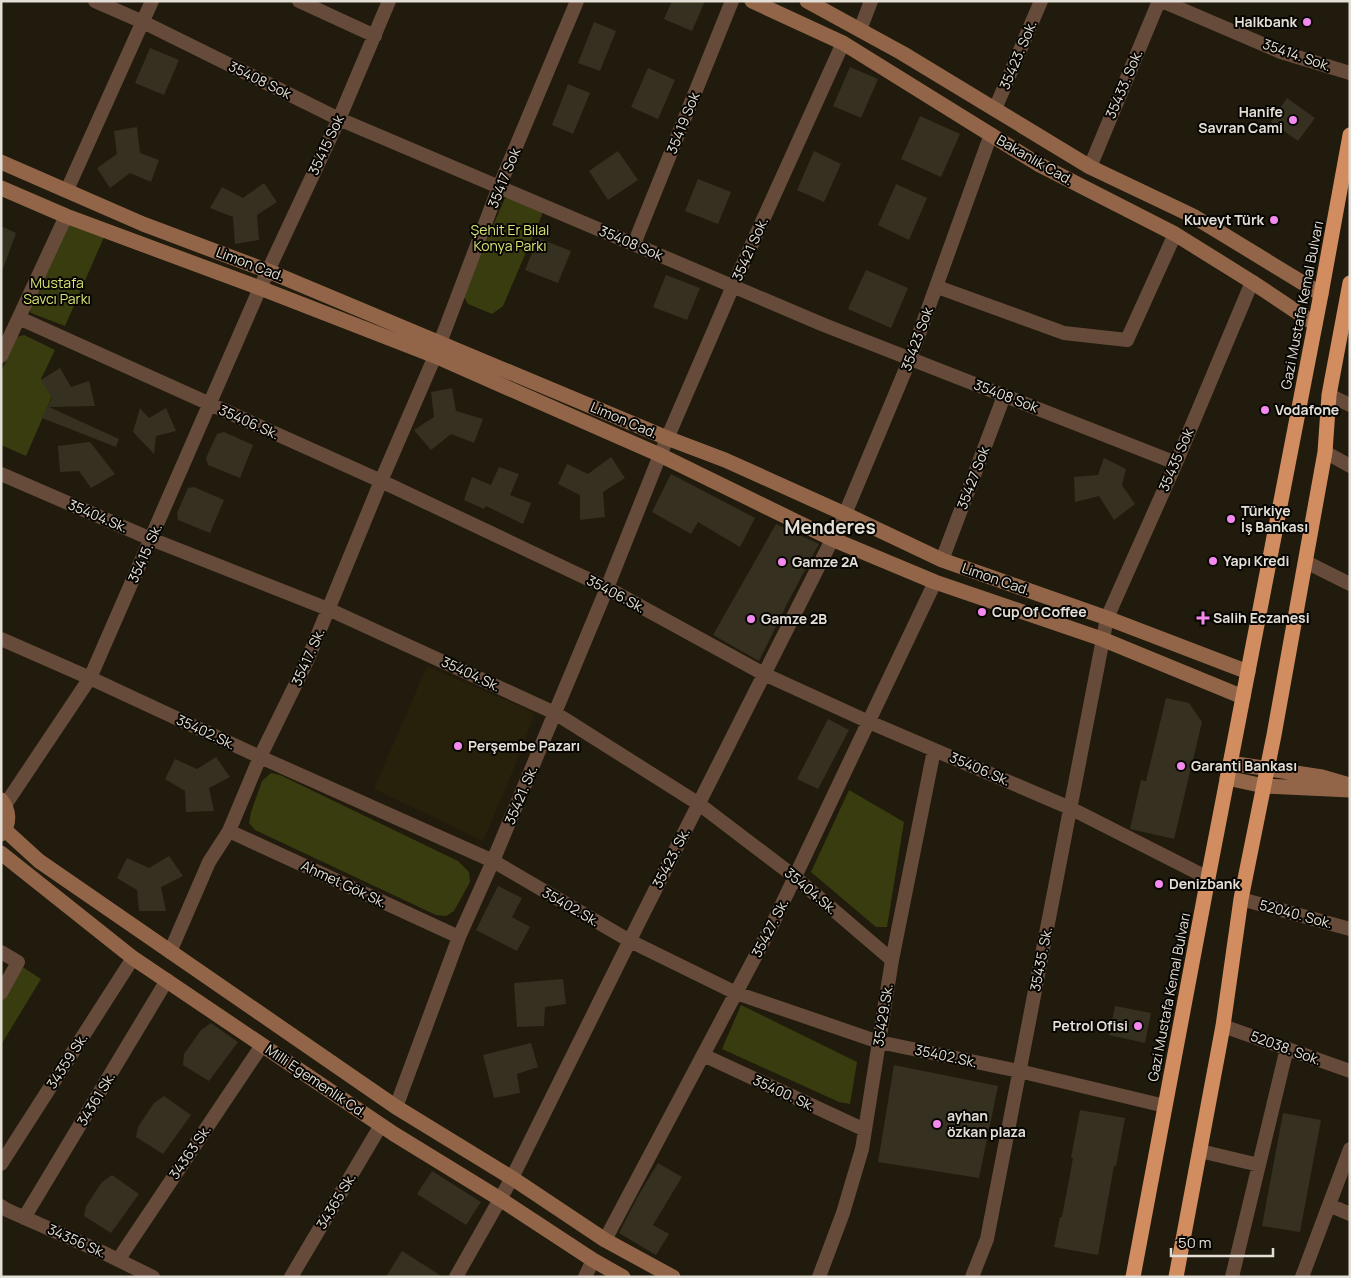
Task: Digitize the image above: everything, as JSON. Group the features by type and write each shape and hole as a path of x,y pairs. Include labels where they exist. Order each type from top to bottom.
{"highway":[{"name":"Gazi Mustafa Kemal Bulvarı","path":"1133,1277 1350,135"},
{"path":"1176,1277 1223,1026 1242,899 1306,562 1325,452 1329,395 1350,283"}],"street":[{"name":"35408 Sok","path":"95,1 143,22 339,119 824,325 1176,463"},
{"path":"67,190 152,1"},
{"path":"299,1 375,36"},
{"name":"35415 Sok","path":"260,288 339,119 390,1"},
{"name":"35417 Sok","path":"437,350 499,187 577,1"},
{"name":"35419 Sok","path":"634,244 732,1"},
{"name":"Bakanlık Cad.","path":"752,1 843,43 1038,164 1175,234 1315,324"},
{"name":"Bakanlık Cad.","path":"807,1 902,53 1090,167 1193,216 1321,294"},
{"path":"860,30 871,1"},
{"name":"35423. Sok.","path":"994,109 1041,1"},
{"name":"35414. Sok.","path":"1161,1 1281,52 1350,73"},
{"name":"35433. Sok.","path":"1090,167 1161,1"},
{"name":"35421 Sok.","path":"660,456 733,286 843,43"},
{"name":"35423 Sok","path":"832,539 845,514 910,359 991,134"},
{"name":"Limon Cad.","path":"1,162 143,224 268,271 832,539 935,582 1102,639 1243,697"},
{"name":"Limon Cad.","path":"1,188 66,216 260,288 437,350 726,460 942,560 1106,618 1248,672"},
{"path":"1,356 66,216"},
{"path":"936,287 1064,333 1128,340 1175,234"},
{"name":"35435 Sok","path":"1102,639 1106,618 1176,463 1252,282"},
{"name":"35415. Sk.","path":"3,802 90,678 260,288"},
{"name":"35406.Sk.","path":"19,318 381,481 607,588 764,674 869,722 1070,808 1208,878"},
{"name":"35417. Sk.","path":"170,952 209,862 229,831 260,757 307,661 437,350"},
{"path":"1329,395 1350,405"},
{"name":"35427 Sok","path":"942,560 1004,396"},
{"path":"1325,452 1350,466"},
{"name":"35421. Sk.","path":"396,1108 459,937 555,713 660,456"},
{"name":"35404.Sk.","path":"1,474 151,539 328,609 555,713 699,804 795,877 892,960"},
{"name":"35423. Sk.","path":"456,1277 512,1178 832,539"},
{"path":"1306,562 1350,584"},
{"name":"35427. Sk.","path":"605,1240 773,923 935,582"},
{"name":"35435. Sk.","path":"972,1277 987,1239 1102,639"},
{"name":"35402.Sk.","path":"1,640 90,678 260,757 493,861 630,941 736,993 879,1042 1020,1071 1165,1106"},
{"name":"35429.Sk.","path":"819,1277 843,1213 862,1149 892,960 934,750"},
{"path":"1230,763 1322,777 1350,785"},
{"path":"1227,778 1264,786 1350,790"},
{"path":"3,802 8,814 8,822 3,832 39,861 396,1108 512,1178 605,1240 673,1277"},
{"name":"Ahmet Gök Sk.","path":"229,831 459,937"},
{"name":"Milli Egemenlik Cd.","path":"1,853 134,958 381,1125 593,1260 623,1277"},
{"name":"52040. Sok.","path":"1242,899 1350,929"},
{"path":"1,952 18,962 1,993"},
{"name":"34359 Sk.","path":"1,1164 134,958"},
{"name":"34361 Sk.","path":"24,1218 167,980"},
{"name":"52038. Sok.","path":"1223,1026 1350,1071"},
{"name":"34363 Sk.","path":"118,1260 262,1045"},
{"path":"1232,1277 1287,1048"},
{"name":"35400. Sk.","path":"703,1055 865,1130"},
{"name":"34365 Sk.","path":"291,1277 381,1125"},
{"path":"1302,1277 1350,1149"},
{"path":"1200,1151 1259,1165"},
{"path":"1329,1205 1350,1214"},
{"path":"1,1224 4,1208"},
{"name":"34356 Sk.","path":"4,1208 118,1260 132,1272 153,1277"},
{"path":"585,1277 593,1260"}],"shaded area":[{"name":"Perşembe Pazarı","path":"427,666 535,713 483,841 374,789"}],"green space":[{"name":"Şehit Er Bilal Konya Parkı","path":"511,195 541,208 542,215 503,306 492,314 468,304 464,297 467,285 505,198"},
{"name":"Mustafa Savcı Parkı","path":"70,222 105,235 65,326 31,313 28,305"},
{"name":"Mustafa Savcı Parkı","path":"24,335 55,350 41,379 53,394 26,456 1,445 1,372 17,337"},
{"path":"271,773 280,775 458,861 469,872 470,882 454,911 446,916 436,915 255,830 249,823 251,812 262,781"},
{"path":"849,790 904,822 887,927 876,927 811,872"},
{"path":"18,964 41,979 1,1045 1,995"},
{"path":"741,1005 857,1062 850,1104 839,1102 722,1049"}],"building":[{"path":"672,1 705,1 692,31 664,19"},
{"path":"594,22 616,31 600,71 578,63"},
{"path":"150,48 179,60 164,95 135,83"},
{"path":"850,67 878,79 861,118 833,106"},
{"path":"648,68 675,80 658,119 631,107"},
{"path":"568,84 590,93 573,134 552,125"},
{"name":"Hanife Savran Cami","path":"1287,98 1315,118 1298,141 1271,122"},
{"path":"920,116 960,134 941,177 901,159"},
{"path":"137,127 140,153 159,160 151,182 130,173 110,188 97,168 117,154 114,131"},
{"path":"618,151 638,180 608,200 589,171"},
{"path":"814,151 841,164 824,202 797,190"},
{"path":"698,179 731,192 718,224 685,211"},
{"path":"264,183 277,202 257,215 259,240 235,244 233,217 210,208 222,187 243,198"},
{"path":"896,184 927,198 909,240 878,225"},
{"path":"1,226 16,233 3,269 1,269"},
{"path":"538,238 571,251 558,283 525,270"},
{"path":"866,270 908,288 891,328 848,309"},
{"path":"666,275 700,288 687,320 653,307"},
{"path":"60,368 71,387 89,381 95,406 49,407 119,439 116,447 42,418 52,398 41,380"},
{"path":"452,388 456,411 483,419 474,443 451,434 431,450 414,430 434,417 431,392"},
{"path":"140,408 149,418 166,408 176,431 156,436 154,454 133,432"},
{"path":"224,432 253,445 240,478 208,465 206,458 217,434"},
{"path":"90,442 115,474 91,488 79,471 60,472 58,446"},
{"path":"611,457 625,478 603,492 605,517 580,520 580,495 558,484 567,464 588,474"},
{"path":"1104,458 1126,469 1122,485 1135,504 1114,520 1099,496 1075,502 1074,477 1098,475"},
{"path":"499,467 519,474 510,495 531,503 523,524 486,506 484,509 464,500 472,477 491,485"},
{"path":"671,474 755,518 740,547 698,522 691,534 652,512"},
{"path":"194,487 224,500 210,533 178,520 177,513 188,488"},
{"path":"776,524 819,544 759,661 713,635"},
{"path":"1166,698 1189,703 1202,722 1174,839 1130,829 1141,780 1146,781"},
{"path":"828,719 849,730 818,789 797,779"},
{"path":"216,757 230,777 209,788 214,811 186,812 185,791 165,779 175,759 197,769"},
{"path":"169,856 183,876 161,887 166,911 139,911 137,890 117,878 127,858 149,868"},
{"path":"498,886 522,898 512,917 530,927 517,951 476,930"},
{"path":"563,979 566,1004 545,1007 544,1026 517,1027 514,983"},
{"path":"1115,1006 1151,1013 1145,1043 1109,1035"},
{"path":"211,1023 238,1042 209,1081 183,1065 184,1054 201,1030"},
{"path":"531,1043 538,1067 517,1074 520,1093 494,1098 483,1055"},
{"name":"ayhan özkan plaza","path":"894,1065 998,1086 979,1178 878,1162"},
{"path":"164,1096 191,1115 163,1154 136,1137 138,1127 154,1103"},
{"path":"1080,1110 1125,1118 1116,1166 1114,1166 1098,1255 1054,1247 1060,1217 1062,1217"},
{"path":"1283,1113 1321,1120 1300,1232 1262,1226"},
{"path":"658,1163 682,1177 653,1225 669,1234 656,1255 619,1233"},
{"path":"432,1171 481,1202 466,1225 417,1194"},
{"path":"112,1175 139,1194 111,1233 84,1216 86,1206 102,1182"},
{"path":"402,1251 443,1277 386,1277"}],"place":[{"name":"Halkbank","path":"1307,22"},
{"name":"Hanife Savran Cami","path":"1293,120"},
{"name":"Kuveyt Türk","path":"1274,220"},
{"name":"Vodafone","path":"1265,410"},
{"name":"Türkiye İş Bankası","path":"1231,519"},
{"name":"Yapı Kredi","path":"1213,561"},
{"name":"Gamze 2A","path":"782,562"},
{"name":"Cup Of Coffee","path":"982,612"},
{"name":"Salih Eczanesi","path":"1203,618"},
{"name":"Gamze 2B","path":"751,619"},
{"name":"Perşembe Pazarı","path":"458,746"},
{"name":"Garanti Bankası","path":"1181,766"},
{"name":"Denizbank","path":"1159,884"},
{"name":"Petrol Ofisi","path":"1138,1026"},
{"name":"ayhan özkan plaza","path":"937,1124"}],"district":[{"name":"Menderes","path":"830,527"}]}
